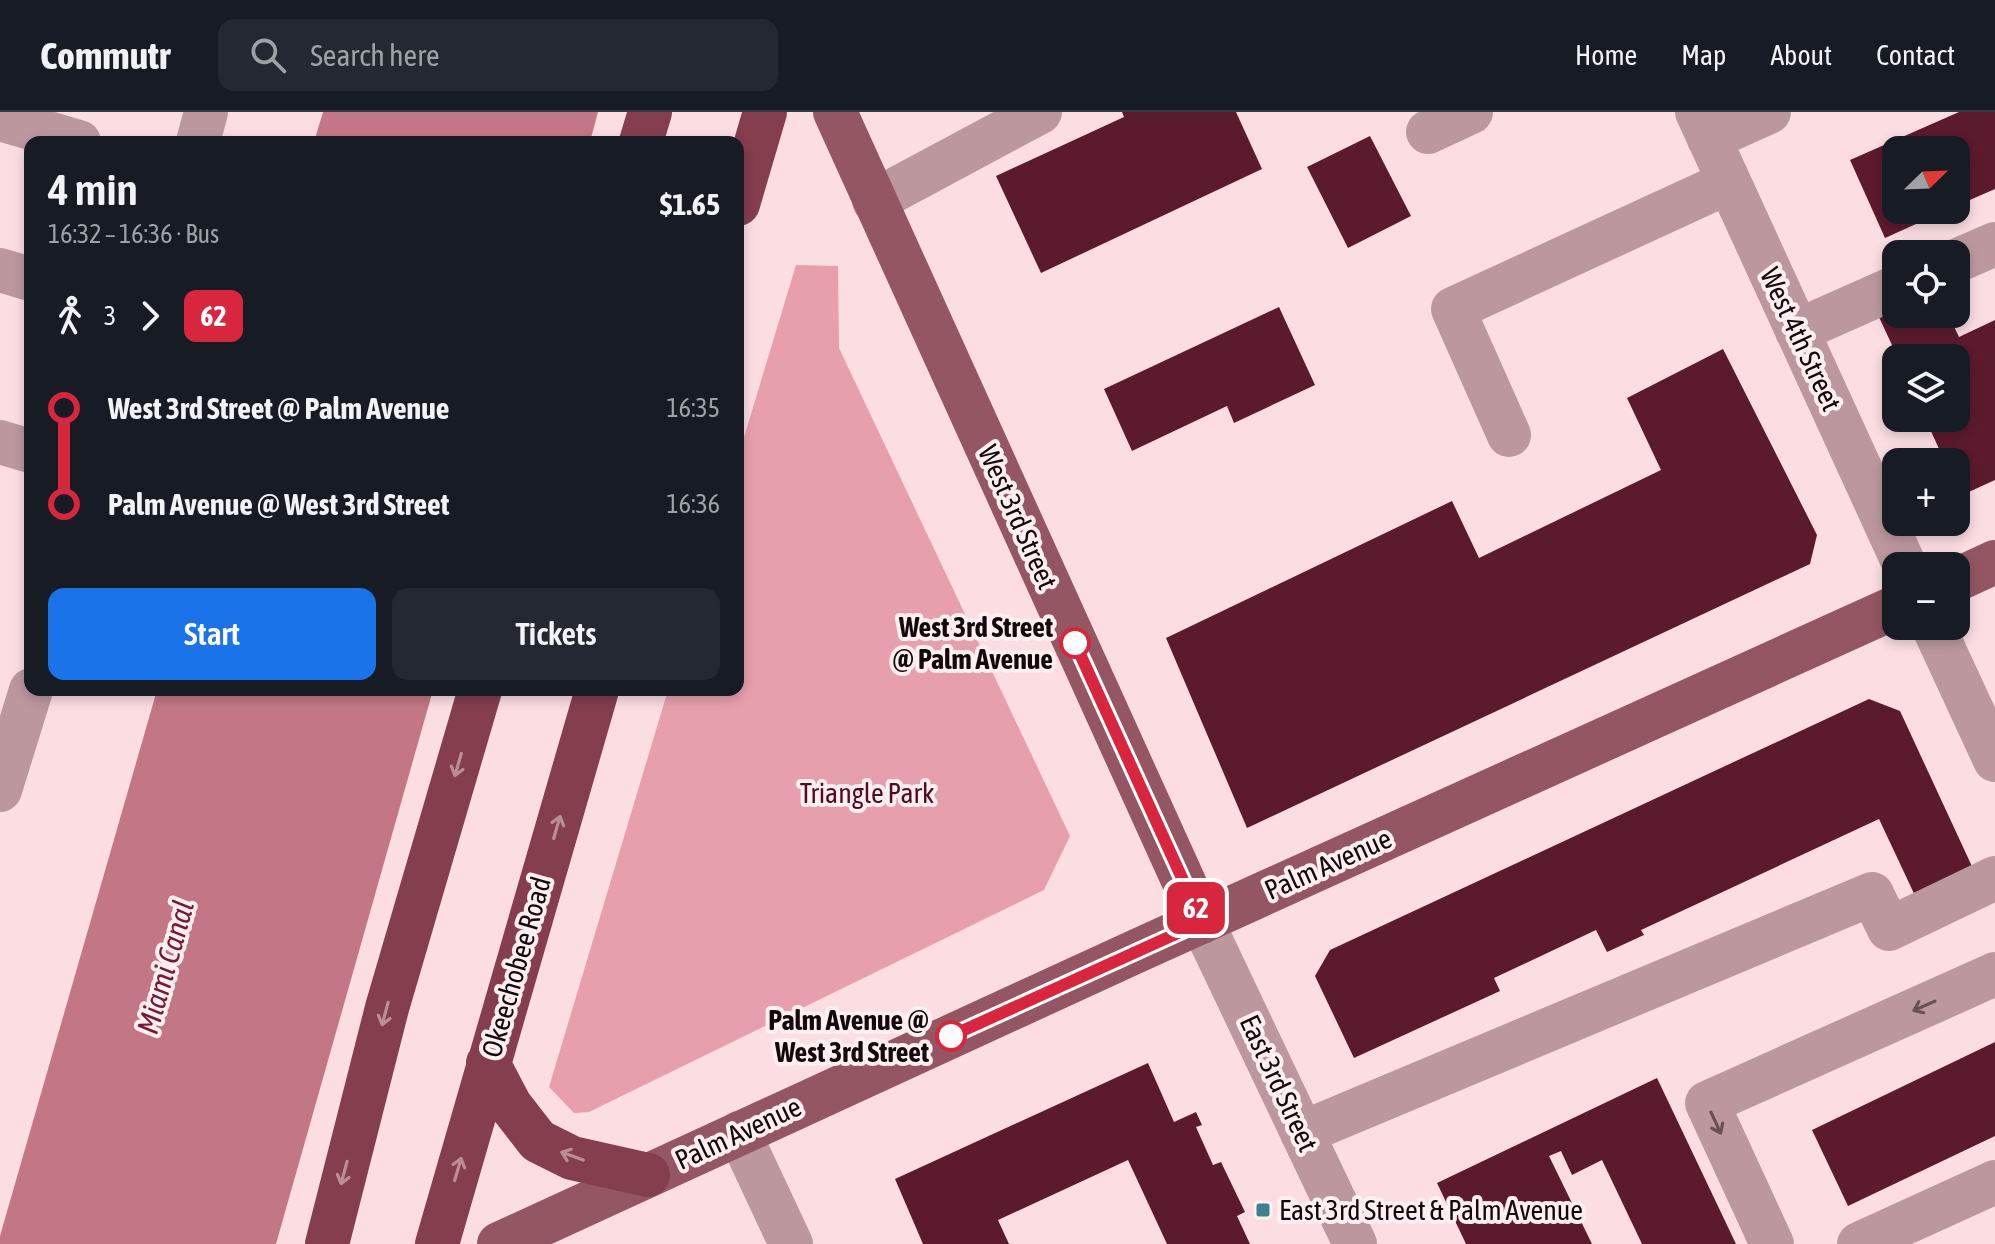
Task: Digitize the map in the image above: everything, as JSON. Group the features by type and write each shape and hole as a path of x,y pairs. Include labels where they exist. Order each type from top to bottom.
{"highway":[{"path":"643,136 650,112"},
{"path":"744,184 765,112"},
{"path":"327,1244 387,1008 478,696"},
{"name":"Okeechobee Road","path":"437,1244 595,696"},
{"path":"488,1063 510,1105 538,1141 572,1158 648,1175"}],"main road":[{"name":"West 3rd Street","path":"835,112 1202,922"},
{"path":"1970,574 1995,562"},
{"name":"Palm Avenue","path":"499,1244 1882,613"}],"street":[{"path":"200,136 206,112"},
{"path":"874,201 1040,112"},
{"path":"1428,132 1471,112"},
{"path":"1703,125 1769,112"},
{"path":"0,119 58,136"},
{"name":"West 4th Street","path":"1703,125 1899,552"},
{"path":"1509,435 1453,309 1729,182"},
{"path":"1970,255 1995,244"},
{"path":"0,270 24,277"},
{"path":"1797,331 1882,293"},
{"path":"0,442 24,449"},
{"path":"1939,640 1995,760"},
{"path":"0,790 29,696"},
{"path":"1302,1133 1872,894 1889,929 1995,878"},
{"name":"East 3rd Street","path":"1202,922 1355,1244"},
{"path":"1772,1244 1707,1103 1995,974"},
{"path":"739,1133 791,1244"},
{"path":"1859,1244 1995,1182"}],"green space":[{"name":"Triangle Park","path":"796,265 838,266 839,348 1070,836 1044,890 589,1112 574,1113 549,1087 666,696 744,696 744,437"}],"water":[{"path":"323,112 598,112 592,136 316,136"},
{"name":"Miami Canal","path":"155,696 431,696 276,1244 0,1244"}],"building":[{"path":"1122,112 1236,112 1262,169 1041,273 996,176 1124,117"},
{"path":"1959,112 1995,112 1995,189 1970,200 1970,136 1904,136"},
{"path":"1370,136 1411,216 1348,248 1307,167"},
{"path":"1882,146 1882,224 1916,224 1885,238 1850,160"},
{"path":"1279,307 1315,385 1234,423 1227,406 1132,451 1104,389"},
{"path":"1995,320 1995,480 1970,491 1970,448 1939,448 1931,432 1970,432 1970,344 1892,344 1884,328 1955,328 1959,337"},
{"path":"1723,349 1817,535 1810,564 1247,828 1166,638 1452,501 1479,558 1661,470 1627,398"},
{"path":"1869,699 1900,711 1976,875 1918,902 1879,819 1641,930 1644,935 1607,952 1596,930 1494,978 1500,991 1354,1058 1315,976 1330,950"},
{"path":"1995,1042 1995,1136 1848,1206 1812,1130"},
{"path":"1148,1063 1174,1122 1196,1112 1202,1125 1196,1127 1213,1165 1221,1162 1245,1212 1237,1216 1250,1244 1167,1244 1128,1160 998,1220 1009,1244 923,1244 895,1179"},
{"path":"1657,1078 1736,1244 1642,1244 1602,1160 1572,1175 1561,1151 1549,1156 1592,1244 1466,1244 1437,1183"}],"bus line":[{"name":"62","path":"951,1036 1202,922 1075,643"}],"place":[{"name":"West 3rd Street @ Palm Avenue","path":"1075,643"},
{"name":"Palm Avenue @ West 3rd Street","path":"951,1036"},
{"name":"East 3rd Street & Palm Avenue","path":"1263,1210"}]}
